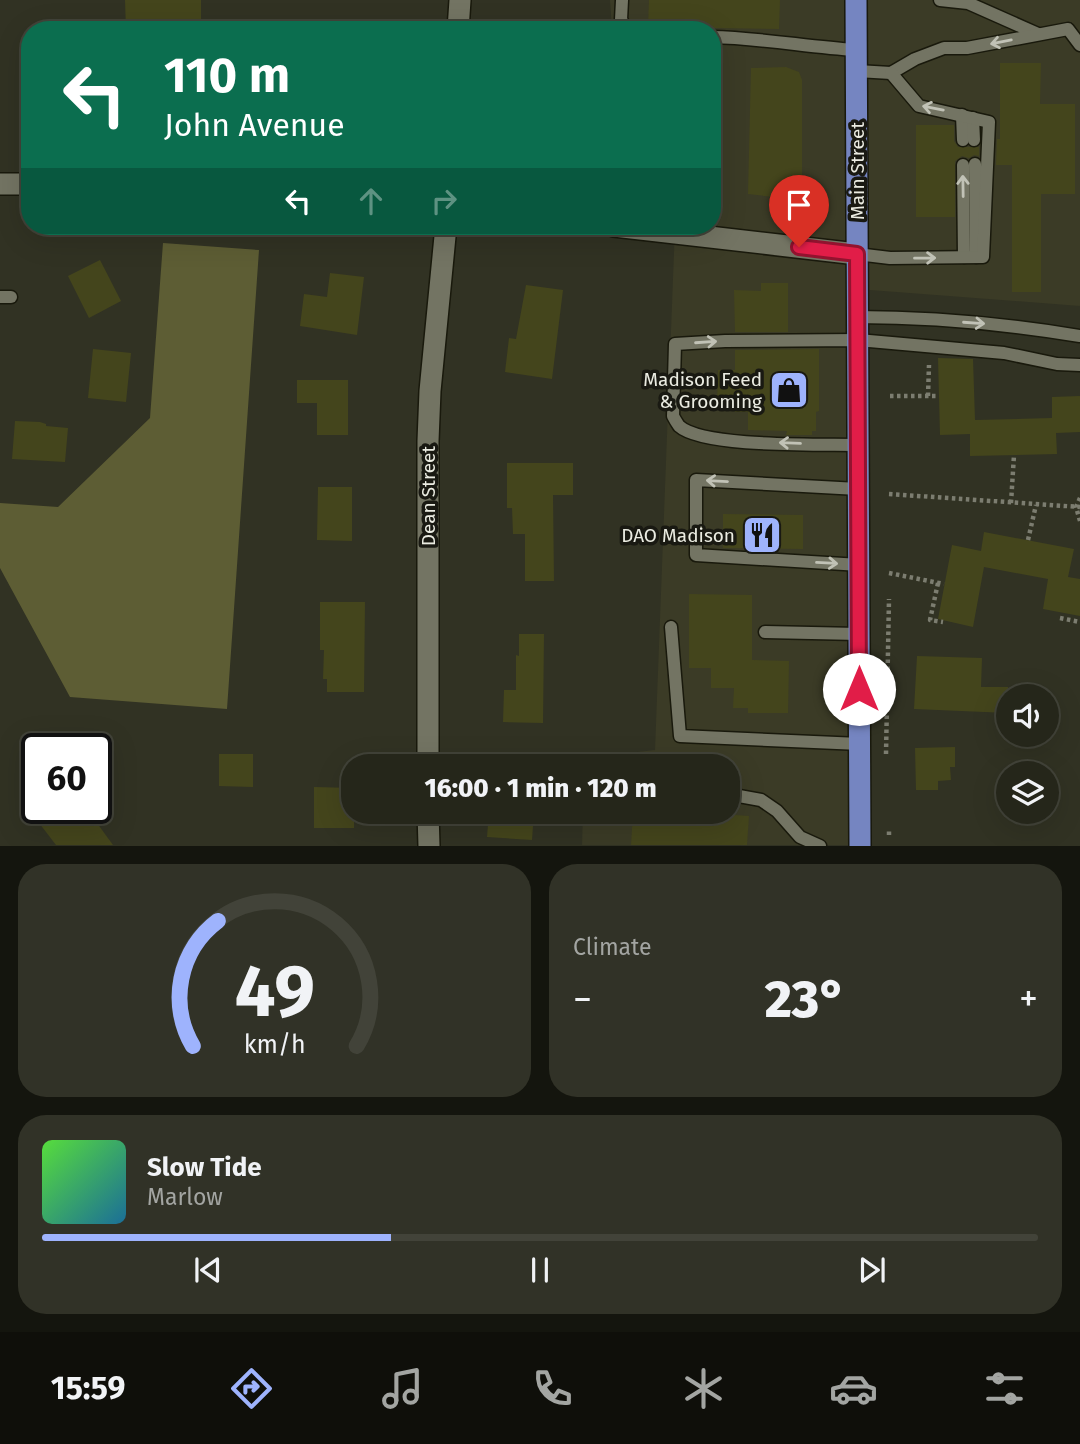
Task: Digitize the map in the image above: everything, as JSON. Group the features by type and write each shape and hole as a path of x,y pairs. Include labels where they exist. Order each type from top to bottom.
{"main road":[{"name":"Main Street","path":"856,0 860,845"}],"street":[{"path":"459,21 460,0"},
{"path":"0,184 21,184"},
{"name":"Dean Street","path":"428,754 428,440 445,235"},
{"path":"692,235 857,254"},
{"path":"428,824 429,845"}],"lane":[{"path":"622,0 622,21"},
{"path":"940,0 968,3 1039,34"},
{"path":"891,73 915,59 944,48 967,48 1068,29 1080,45"},
{"path":"721,37 755,38 825,48 891,73 919,106 989,122 983,257 890,258 857,254"},
{"path":"968,117 968,140"},
{"path":"969,164 970,257"},
{"path":"857,317 1031,328 1080,336"},
{"path":"858,445 727,440 705,436 680,426 673,416 675,344 858,340 1004,353 1057,364 1080,365"},
{"path":"858,489 696,480 696,555 860,565"},
{"path":"671,627 680,736 860,744"},
{"path":"765,632 858,634"},
{"path":"740,796 761,800 777,811 800,837 820,845"}],"path":[{"path":"929,346 929,396"},
{"path":"890,396 939,396"},
{"path":"1011,503 1014,455"},
{"path":"889,494 1078,507"},
{"path":"1080,498 1080,521"},
{"path":"1028,540 1036,505"},
{"path":"889,573 941,583 930,620 943,622"},
{"path":"886,754 889,599"},
{"path":"1060,618 1080,622"}],"shaded area":[{"path":"610,0 1080,0 1080,306 857,289 868,845 582,845 583,824 740,824 740,754 620,754 655,750 675,235 721,235 721,21 611,21"},
{"path":"163,243 259,250 227,709 70,697 0,568 0,503 58,507 150,418"}],"building":[{"path":"125,0 201,0 201,21 126,21"},
{"path":"649,0 780,0 779,29 721,28 721,21 648,21"},
{"path":"1000,63 1041,63 1040,104 1075,104 1075,194 1041,194 1041,292 1012,292 1012,165 996,165 997,139 1000,139"},
{"path":"786,67 799,72 802,80 800,191 791,199 748,194 751,68"},
{"path":"916,125 954,125 954,141 958,147 979,147 979,156 962,156 955,161 955,217 916,217"},
{"path":"100,260 121,301 89,318 68,276"},
{"path":"330,273 364,277 357,335 300,326 304,294 327,297"},
{"path":"761,283 788,283 788,332 735,332 734,290 761,291"},
{"path":"526,285 563,290 552,379 505,372 509,338 516,339"},
{"path":"93,349 131,353 126,402 88,398"},
{"path":"819,349 819,411 816,412 816,431 812,431 812,435 748,430 748,412 735,412 735,405 717,405 718,370 735,370 735,350"},
{"path":"938,358 973,359 975,420 1052,418 1052,397 1080,396 1080,432 1056,433 1057,454 970,456 970,434 940,435"},
{"path":"297,380 348,380 348,435 317,435 317,403 297,403"},
{"path":"15,421 40,422 46,426 68,428 65,462 12,459"},
{"path":"507,463 573,463 573,495 553,495 554,581 525,581 525,534 513,534 512,508 507,508"},
{"path":"318,487 352,487 352,541 317,540"},
{"path":"723,514 803,515 803,549 723,548"},
{"path":"984,532 1074,549 1068,577 1080,579 1080,616 1043,609 1048,579 984,567 973,627 938,619 952,545 981,551"},
{"path":"689,594 752,595 752,660 789,661 788,713 748,713 748,708 733,708 734,688 711,688 711,668 689,668"},
{"path":"320,602 365,602 364,692 327,692 327,679 323,679 324,650 320,650"},
{"path":"519,634 544,634 543,723 503,722 504,690 516,690"},
{"path":"917,656 982,658 981,687 996,687 996,712 914,709"},
{"path":"955,747 955,767 950,767 951,780 938,781 938,790 916,790 915,748"},
{"path":"219,754 253,754 253,787 219,786"},
{"path":"314,787 341,788 341,824 354,824 354,828 314,828"},
{"path":"740,815 749,816 747,845 631,845 632,824 740,824"},
{"path":"40,824 98,824 113,845 56,845"},
{"path":"488,824 533,824 532,840 487,837"}],"place":[{"name":"Madison Feed & Grooming","path":"789,390"},
{"name":"DAO Madison","path":"762,535"}],"route":[{"path":"799,247 857,254 859,689"}]}
